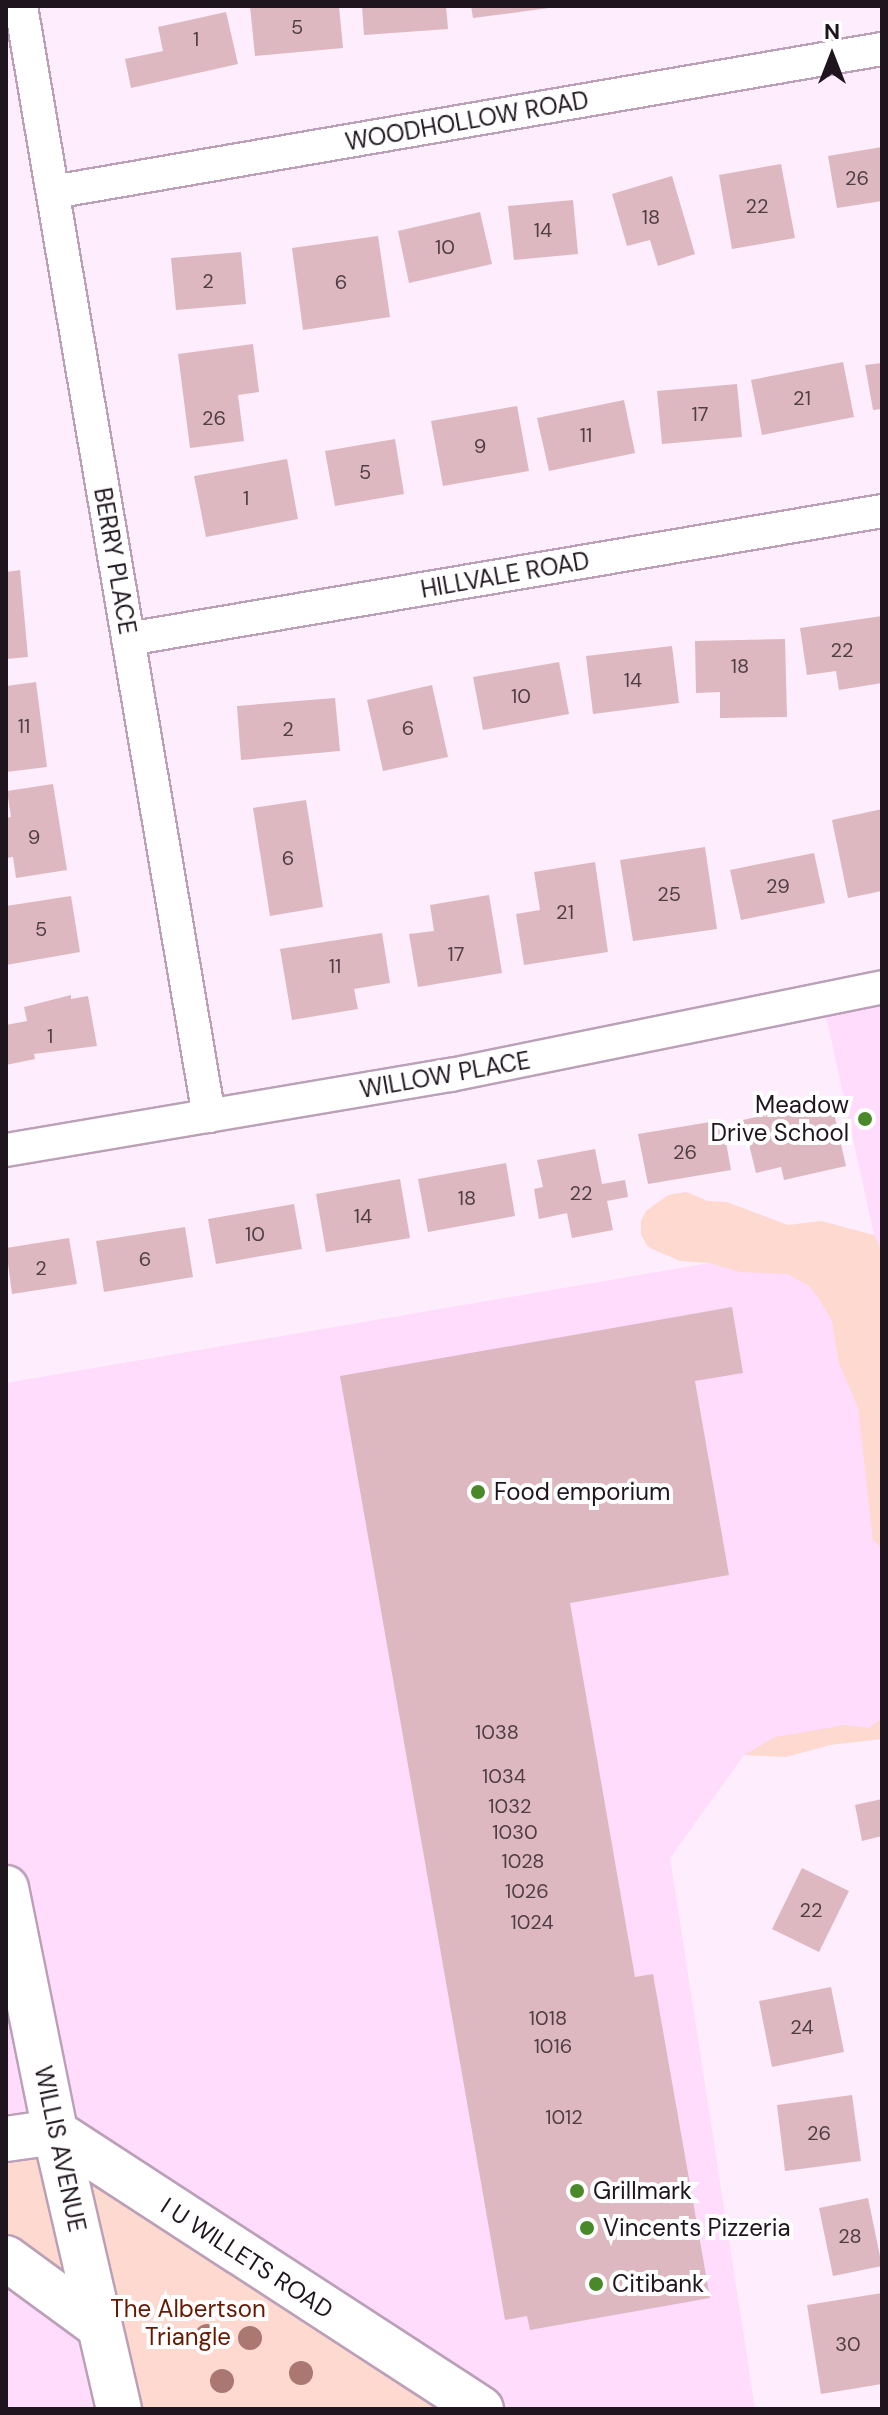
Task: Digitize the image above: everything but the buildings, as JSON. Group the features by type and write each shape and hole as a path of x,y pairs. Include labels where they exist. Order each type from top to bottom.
{"main road":[{"name":"WILLIS AVENUE","path":"6,1888 55,2132 119,2409"},
{"path":"6,2139 55,2132"},
{"name":"I U WILLETS ROAD","path":"55,2132 481,2409"},
{"path":"6,2258 99,2326"}],"street":[{"name":"BERRY PLACE","path":"21,6 209,1116"},
{"name":"WOODHOLLOW ROAD","path":"53,192 882,49"},
{"name":"HILLVALE ROAD","path":"128,639 882,511"},
{"name":"WILLOW PLACE","path":"6,1150 465,1072 882,987"}],"shaded area":[{"path":"882,989 882,1731 744,1755 670,1858 755,2409 6,2409 6,1383 874,1235 823,1002"}],"green space":[{"path":"686,1192 708,1201 727,1202 788,1225 821,1221 874,1235 882,1252 882,1548 873,1540 858,1408 839,1363 832,1321 809,1286 788,1274 740,1272 709,1263 680,1261 648,1247 641,1235 641,1221 646,1211 668,1195"},
{"path":"882,1718 882,1739 830,1745 786,1757 744,1755 775,1737 845,1725 869,1728"},
{"name":"The Albertson Triangle","path":"55,2132 481,2409 119,2409 99,2326 6,2258 6,2139"}],"place":[{"name":"Meadow Drive School","path":"865,1119"},
{"name":"Food emporium","path":"478,1492"},
{"name":"Grillmark","path":"577,2191"},
{"name":"Vincents Pizzeria","path":"587,2228"},
{"name":"Citibank","path":"596,2284"}]}
